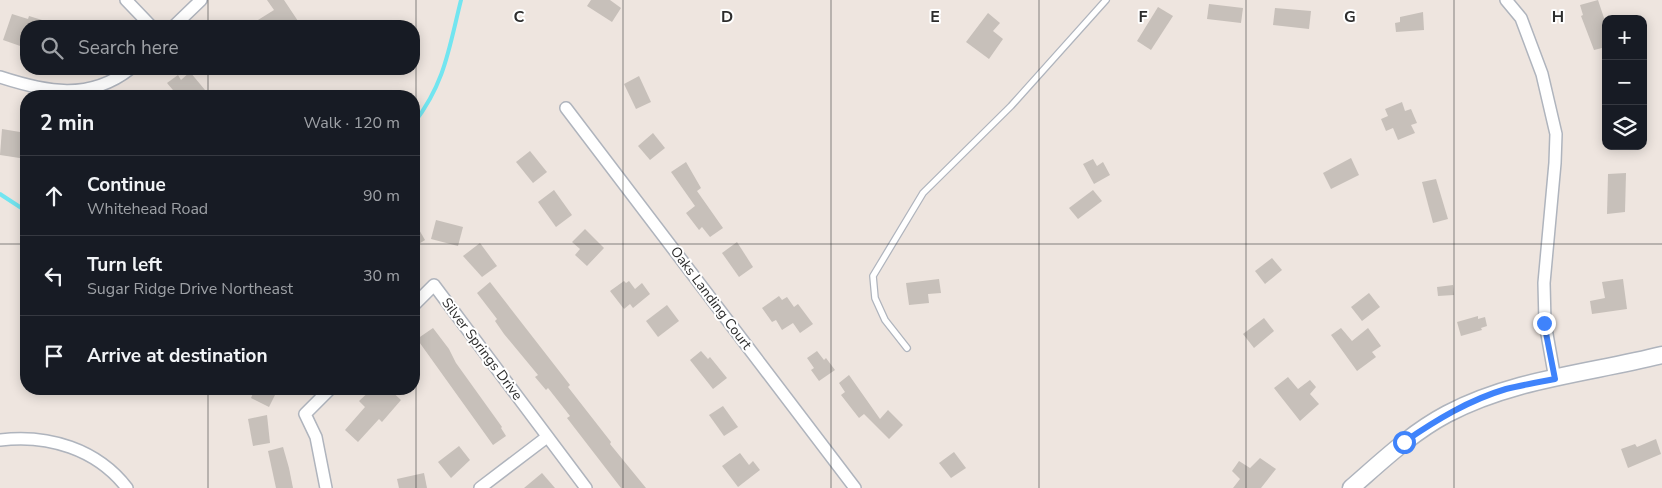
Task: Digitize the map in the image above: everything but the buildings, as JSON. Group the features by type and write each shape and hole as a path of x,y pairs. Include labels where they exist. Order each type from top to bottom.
{"street":[{"path":"126,0 145,20"},
{"path":"180,20 201,0"},
{"path":"1506,0 1522,18 1542,74 1556,134 1544,283 1544,323 1555,379"},
{"path":"88,90 123,75"},
{"path":"0,77 50,90"},
{"name":"Oaks Landing Court","path":"566,108 855,488"},
{"name":"Silver Springs Drive","path":"420,299 434,285 586,488"},
{"path":"1351,488 1404,442 1446,414 1506,389 1662,355"},
{"path":"324,395 304,414 316,437 326,488"},
{"path":"480,488 547,437"},
{"path":"0,440 14,438 57,442 98,459 115,473 127,488"}],"lane":[{"path":"908,348 885,320 875,298 873,276 923,193 1011,106 1106,0"}],"waterway":[{"path":"420,114 433,94 445,64 461,0"},
{"path":"0,194 20,207"}],"route":[{"path":"1404,442 1446,414 1471,402 1506,389 1555,379 1544,323"}]}
